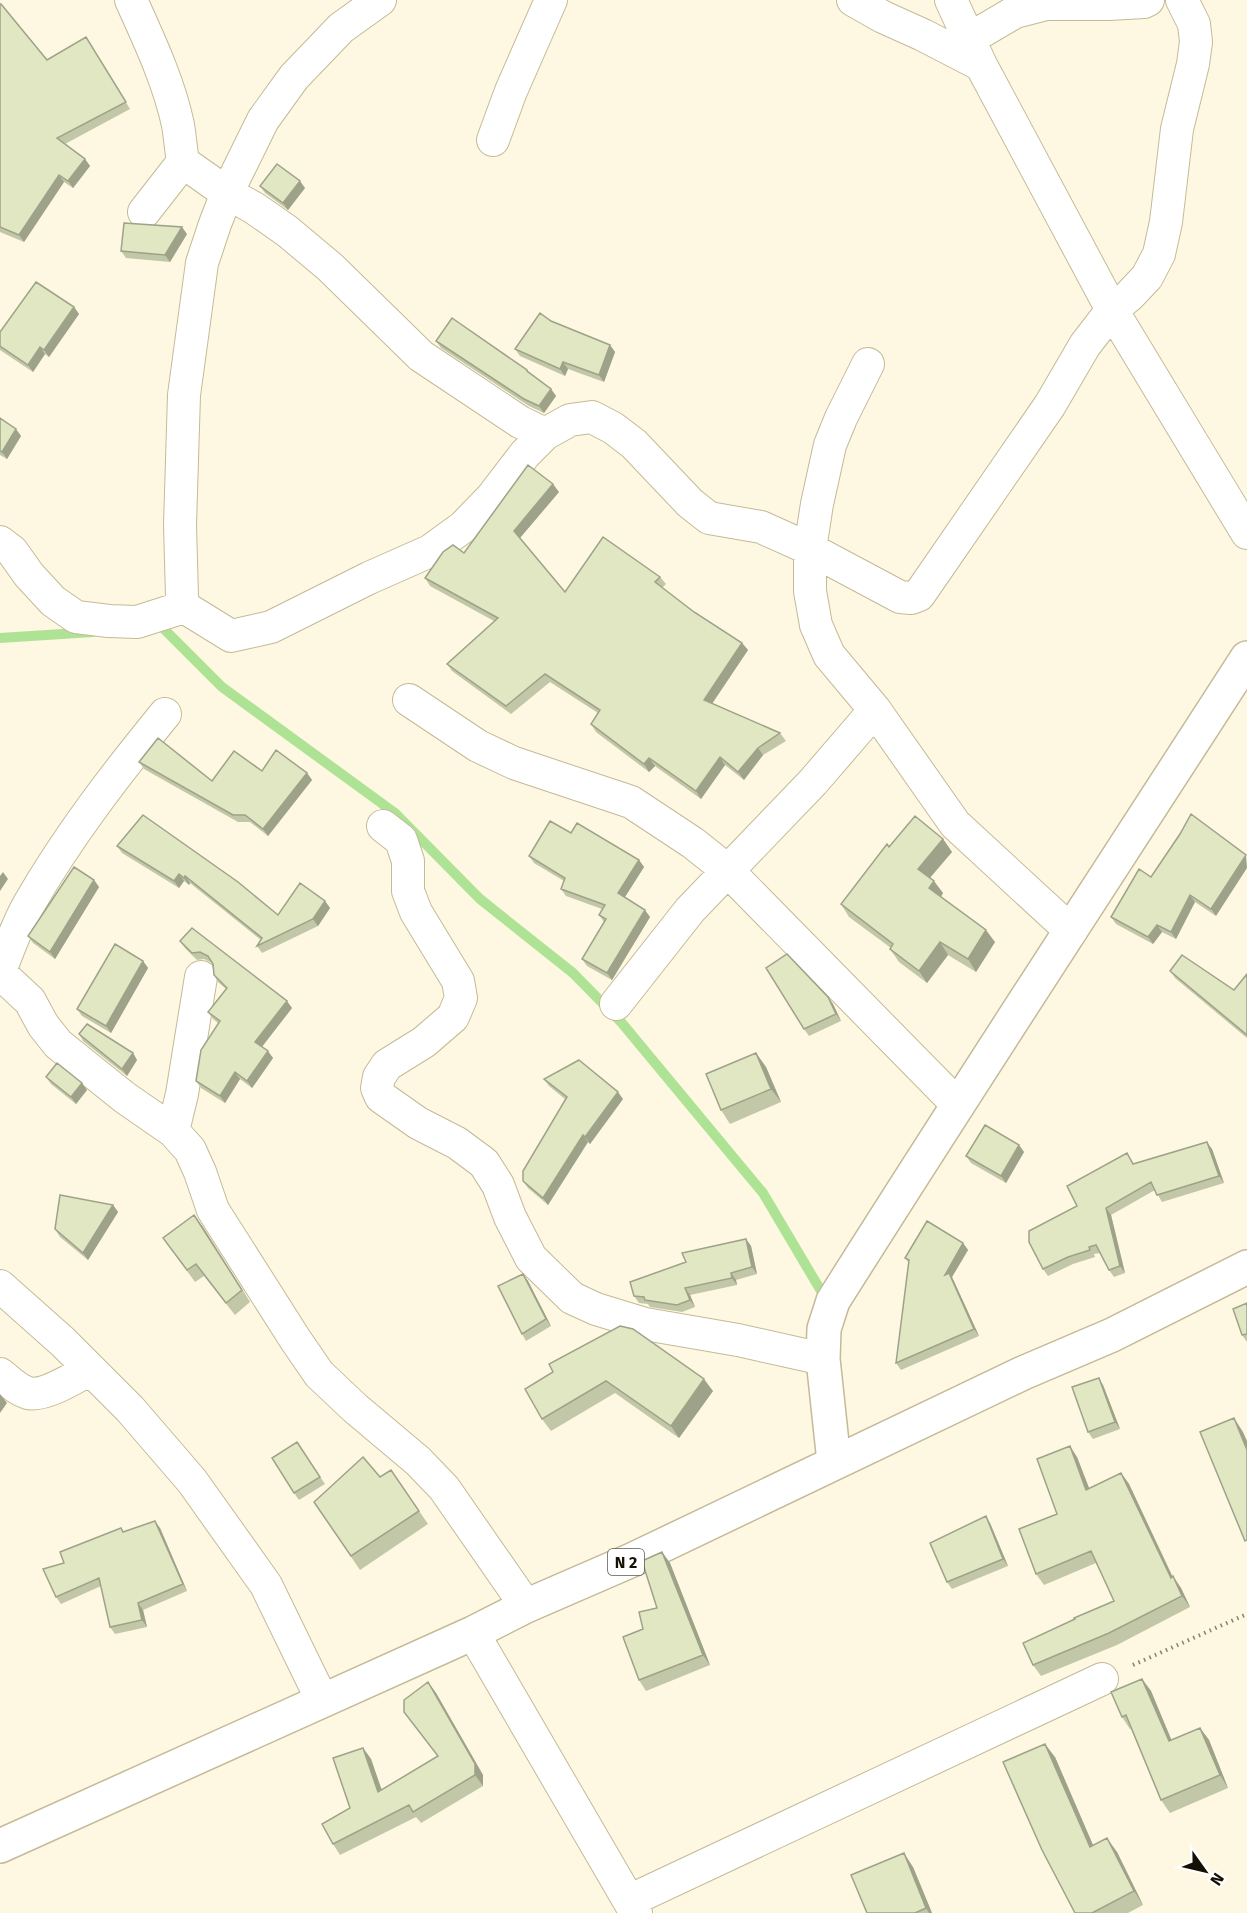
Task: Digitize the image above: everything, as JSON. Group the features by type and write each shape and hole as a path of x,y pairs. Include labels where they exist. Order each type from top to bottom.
{"main road":[{"path":"834,1462 823,1359 824,1329 833,1301 957,1104 1247,658"},
{"name":"N 2","path":"0,1846 632,1560 1023,1373 1112,1335 1247,1267"}],"street":[{"path":"131,0 169,94 183,162 287,231 357,293 421,356 520,422 545,434"},
{"path":"380,0 341,28 294,77 263,120 227,193 214,224 202,264 184,395 180,525 182,597 184,607 231,636 271,627 430,550 463,527 492,497 525,454 545,434 570,420 592,417 613,428 634,444 690,504 709,518 761,526 810,549 900,597 911,598 919,595 1050,405 1084,345 1112,310 1147,277 1159,254 1166,222 1177,129 1196,42 1194,24 1182,0"},
{"path":"493,140 551,0"},
{"path":"853,0 923,35 975,52"},
{"path":"951,0 975,52 1112,310 1247,533"},
{"path":"975,52 1015,12 1046,4 1109,4 1148,0"},
{"path":"144,212 183,162"},
{"path":"868,364 830,445 817,504 810,549 810,591 816,626 829,655 875,710 955,824 1071,931"},
{"path":"0,542 12,551 29,575 53,601 76,617 136,622 184,607"},
{"path":"410,700 478,746 514,763 631,802 693,843 726,870 957,1104"},
{"path":"616,1004 690,910 813,782 875,710"},
{"path":"165,714 116,775 54,863 28,905 13,935 0,972 30,1001 43,1026 58,1044 124,1097 173,1131 190,1150 213,1210 319,1374 418,1461 444,1488 526,1606"},
{"path":"383,826 400,840 408,861 408,891 416,912 458,981 461,998 453,1017 424,1042 387,1065 379,1077 377,1088 381,1096 417,1123 457,1143 484,1163 498,1185 510,1217 531,1258 572,1298 596,1309 645,1324 738,1340 823,1359"},
{"path":"173,1131 182,1094 201,977"},
{"path":"0,1286 63,1342 130,1408 192,1481 266,1585 322,1701"},
{"path":"0,1374 21,1390 31,1394 52,1388 90,1369"},
{"path":"473,1633 633,1907 1102,1679"}],"path":[{"path":"1102,1679 1247,1614"}],"building":[{"path":"0,4 47,60 86,37 126,102 57,138 85,159 68,181 59,175 19,235 0,227"},
{"path":"277,164 300,181 283,203 260,186"},
{"path":"124,223 182,227 165,255 121,251"},
{"path":"36,282 74,307 44,350 40,347 28,365 0,346 0,332"},
{"path":"540,313 551,321 610,345 599,375 563,362 560,369 515,349"},
{"path":"452,318 551,389 539,406 524,399 436,341"},
{"path":"0,418 16,429 2,452 0,451"},
{"path":"528,465 553,484 514,531 565,592 603,537 660,577 655,582 694,612 742,643 704,700 780,733 758,748 738,772 720,757 696,791 649,758 644,764 591,724 600,710 545,674 506,706 447,664 498,618 425,578 443,552 453,545 464,553"},
{"path":"158,738 212,781 234,751 262,771 276,750 307,773 263,829 245,815 233,815 139,762"},
{"path":"1191,814 1246,855 1211,909 1190,895 1171,932 1157,925 1148,937 1111,917 1139,869 1151,877"},
{"path":"143,815 238,882 278,915 300,883 325,901 313,919 257,946 262,938 185,876 184,878 179,874 174,881 117,846"},
{"path":"915,816 943,839 918,869 934,881 929,888 986,930 968,959 940,942 919,971 890,949 893,944 841,904 887,844 889,847"},
{"path":"550,821 571,833 577,823 639,860 618,893 645,910 607,973 582,959 606,919 599,915 605,905 561,889 565,878 529,856"},
{"path":"74,867 94,880 50,952 28,936"},
{"path":"192,928 287,1001 255,1042 268,1051 247,1081 235,1072 220,1096 196,1081 201,1050 220,1021 208,1012 227,988 214,975 213,964 208,956 200,952 192,953 180,941"},
{"path":"115,944 143,961 106,1026 77,1009"},
{"path":"787,954 828,997 836,1014 804,1029 766,968"},
{"path":"1182,955 1234,990 1247,974 1247,1035 1170,971"},
{"path":"87,1024 133,1053 122,1069 79,1034"},
{"path":"756,1053 771,1089 721,1110 706,1074"},
{"path":"579,1060 618,1092 585,1137 583,1135 543,1198 523,1181 523,1171 567,1097 544,1079"},
{"path":"57,1063 82,1083 71,1097 46,1077"},
{"path":"985,1125 1019,1145 1001,1176 966,1156"},
{"path":"1207,1142 1219,1176 1157,1195 1151,1182 1106,1208 1120,1266 1109,1270 1096,1245 1089,1247 1090,1250 1043,1269 1029,1242 1029,1231 1077,1206 1067,1186 1127,1153 1133,1164"},
{"path":"60,1195 113,1205 83,1253 55,1229"},
{"path":"194,1215 242,1290 226,1303 196,1264 187,1270 163,1238"},
{"path":"927,1221 963,1243 945,1275 949,1273 974,1329 896,1363 909,1260 905,1258"},
{"path":"746,1239 752,1267 731,1273 732,1278 685,1288 690,1300 677,1305 634,1296 630,1282 686,1262 682,1253"},
{"path":"523,1274 546,1319 522,1334 498,1286"},
{"path":"1247,1303 1247,1334 1242,1335 1233,1309"},
{"path":"620,1326 633,1329 704,1379 671,1426 606,1381 542,1419 525,1389 553,1372 549,1364"},
{"path":"1099,1378 1115,1422 1088,1432 1072,1387"},
{"path":"1234,1418 1247,1450 1247,1540 1245,1541 1200,1432"},
{"path":"297,1442 320,1477 294,1493 272,1458"},
{"path":"1070,1446 1086,1490 1121,1473 1171,1578 1173,1576 1182,1596 1109,1633 1033,1665 1023,1643 1114,1601 1091,1551 1036,1574 1019,1529 1057,1514 1037,1459"},
{"path":"363,1457 380,1477 391,1470 419,1511 351,1556 314,1502"},
{"path":"986,1516 1003,1559 947,1582 930,1543"},
{"path":"155,1521 183,1584 138,1603 142,1620 110,1627 99,1578 56,1597 43,1569 64,1563 60,1552 121,1528 123,1532"},
{"path":"662,1552 703,1655 639,1680 623,1637 643,1629 639,1612 657,1608 642,1561"},
{"path":"1142,1679 1169,1741 1200,1728 1220,1775 1161,1800 1126,1715 1122,1717 1111,1692"},
{"path":"428,1682 475,1764 475,1775 413,1812 409,1805 333,1844 322,1824 350,1808 333,1758 363,1748 378,1792 438,1756 404,1712 404,1700"},
{"path":"1045,1744 1090,1847 1107,1838 1134,1891 1092,1913 1075,1913 1042,1850 1003,1762"},
{"path":"904,1853 926,1908 915,1913 867,1913 851,1875"}],"waterway":[{"path":"153,624 159,624 222,687 395,813 480,899 573,973 621,1022 763,1193 824,1296"},
{"path":"0,638 93,632"}]}
